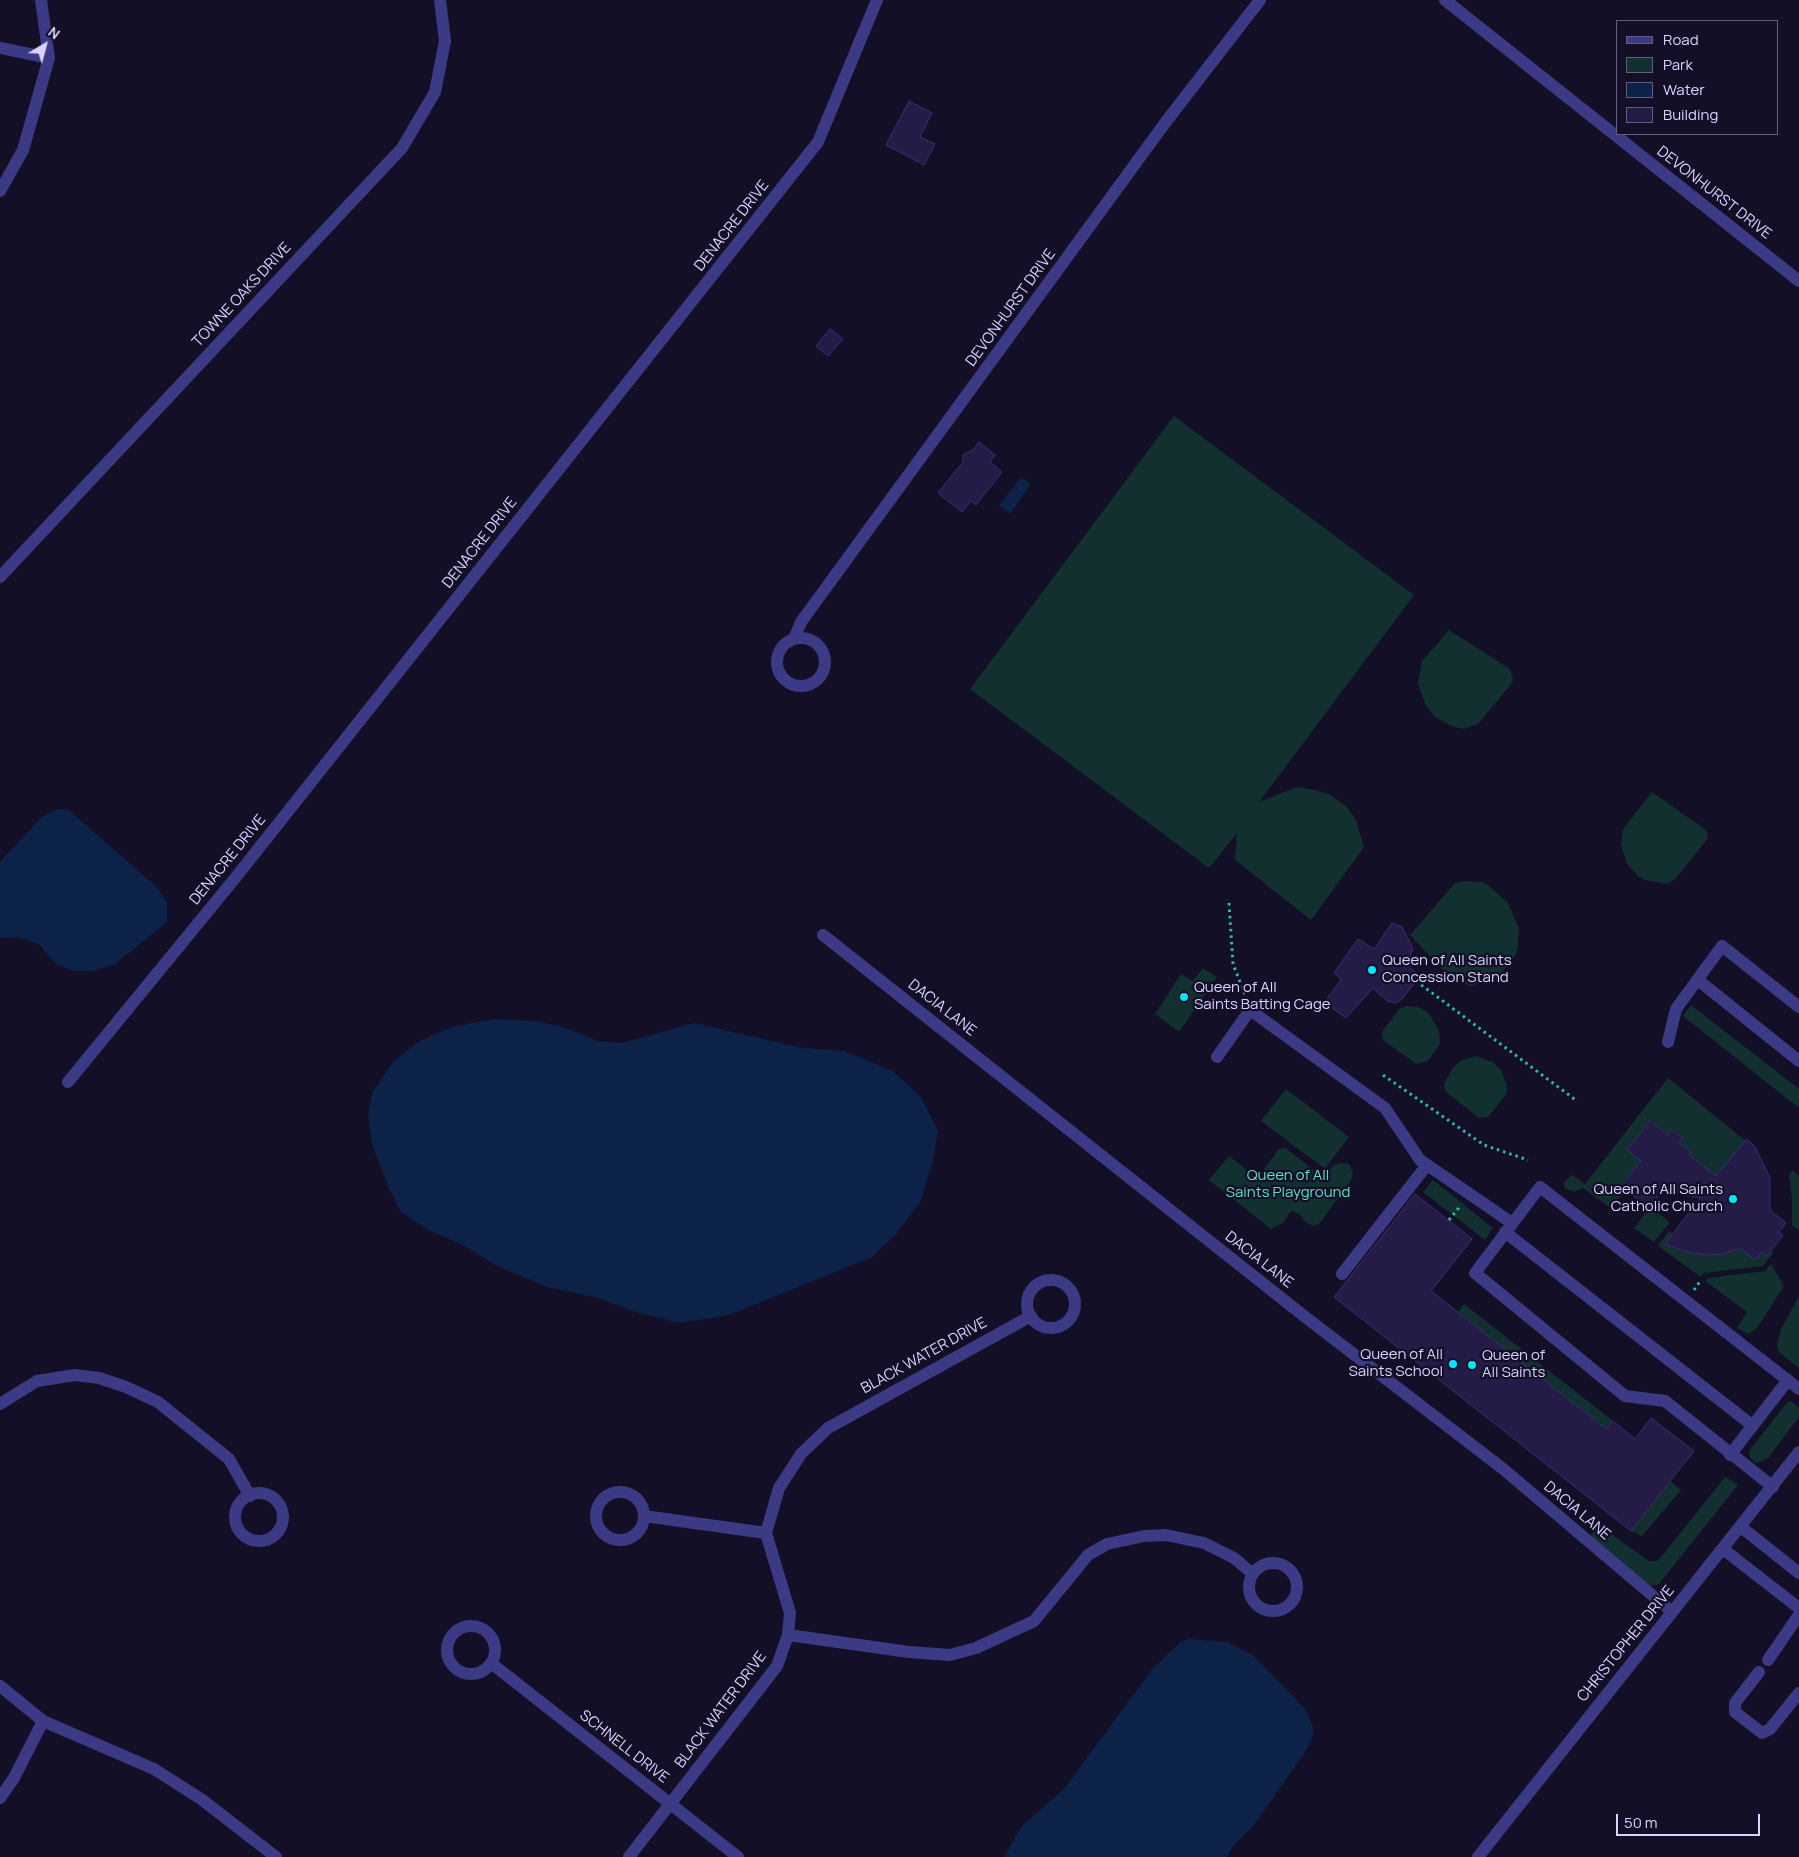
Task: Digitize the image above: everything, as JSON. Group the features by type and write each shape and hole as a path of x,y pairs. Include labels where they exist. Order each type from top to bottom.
{"street":[{"path":"0,191 23,150 49,58 41,0"},
{"name":"DENACRE DRIVE","path":"68,1082 236,877 818,142 877,0"},
{"name":"DEVONHURST DRIVE","path":"794,639 801,622 1165,123 1260,0"},
{"name":"DEVONHURST DRIVE","path":"1445,0 1799,281"},
{"name":"TOWNE OAKS DRIVE","path":"0,577 402,148 435,92 445,41 445,1"},
{"path":"0,48 49,58"},
{"name":"DACIA LANE","path":"824,935 1304,1316 1502,1468 1672,1612"},
{"path":"1668,1042 1676,1009 1722,946 1799,1007"},
{"path":"1698,980 1799,1061"},
{"path":"1217,1057 1250,1010 1385,1108 1420,1160 1509,1228 1753,1426"},
{"path":"1342,1274 1428,1165"},
{"path":"1773,1487 1730,1455 1665,1401 1625,1396 1475,1273 1540,1186 1799,1389"},
{"name":"BLACK WATER DRIVE","path":"629,1857 777,1666 788,1635 790,1613 766,1533 779,1488 802,1454 828,1428 1031,1316"},
{"path":"0,1404 37,1381 75,1375 99,1378 126,1387 158,1402 229,1459 250,1496"},
{"path":"1730,1455 1788,1380"},
{"name":"CHRISTOPHER DRIVE","path":"1478,1857 1799,1452"},
{"path":"644,1516 766,1533"},
{"path":"1741,1527 1799,1573"},
{"path":"788,1635 917,1653 950,1655 976,1648 1034,1620 1088,1555 1107,1544 1144,1536 1166,1534 1204,1543 1234,1558 1253,1574"},
{"path":"1724,1549 1799,1608"},
{"path":"1768,1660 1799,1615"},
{"name":"SCHNELL DRIVE","path":"491,1663 738,1857"},
{"path":"1759,1672 1735,1703 1735,1712 1762,1732 1770,1729 1799,1693"},
{"path":"0,1686 10,1697 43,1722 154,1769 201,1799 276,1857"},
{"path":"0,1798 14,1778 43,1722"}],"path":[{"path":"1229,903 1233,964 1246,999"},
{"path":"1416,981 1578,1100"},
{"path":"1383,1075 1484,1145 1528,1160"},
{"path":"1449,1220 1464,1202"},
{"path":"1692,1292 1701,1280"}],"green space":[{"path":"1174,416 1414,595 1259,802 1297,787 1315,790 1329,794 1347,807 1356,820 1364,847 1311,920 1235,860 1237,833 1209,868 970,689"},
{"path":"1449,630 1510,669 1513,678 1512,683 1478,724 1464,729 1454,727 1435,717 1425,704 1418,684 1422,661"},
{"path":"1652,792 1706,830 1708,838 1677,877 1668,884 1645,880 1638,876 1627,864 1621,845 1623,829"},
{"path":"1463,881 1481,882 1488,885 1508,903 1519,929 1517,953 1510,963 1500,974 1471,986 1451,979 1410,935 1454,884"},
{"name":"Queen of All Saints Batting Cage","path":"1203,968 1217,977 1179,1032 1155,1014 1181,974 1193,981"},
{"path":"1691,1005 1799,1089 1799,1108 1683,1016"},
{"path":"1406,1006 1418,1007 1428,1012 1439,1030 1440,1044 1428,1061 1416,1064 1383,1040 1382,1032 1399,1009"},
{"path":"1475,1056 1493,1062 1501,1070 1507,1086 1507,1093 1488,1117 1479,1118 1445,1091 1444,1084 1452,1069 1460,1061"},
{"path":"1668,1078 1746,1141 1716,1176 1690,1161 1693,1157 1689,1154 1691,1152 1679,1143 1683,1138 1672,1129 1667,1135 1650,1121 1627,1149 1641,1161 1621,1185 1626,1189 1612,1209 1583,1188 1575,1192 1564,1188 1564,1182 1572,1175 1585,1184"},
{"path":"1286,1089 1349,1137 1325,1169 1261,1121"},
{"name":"Queen of All Saints Playground","path":"1285,1148 1324,1178 1333,1165 1340,1163 1349,1164 1353,1172 1352,1179 1319,1224 1313,1226 1305,1222 1300,1214 1291,1211 1284,1222 1271,1229 1209,1180 1229,1156 1261,1181 1262,1172 1279,1149"},
{"path":"1792,1170 1799,1176 1799,1231 1792,1225 1792,1199 1789,1176"},
{"path":"1433,1180 1493,1228 1485,1240 1423,1192"},
{"path":"1650,1207 1670,1222 1654,1242 1634,1228"},
{"path":"1669,1231 1673,1234 1665,1244 1686,1252 1706,1255 1723,1254 1740,1248 1762,1252 1767,1256 1771,1251 1773,1253 1763,1266 1704,1273 1701,1277 1658,1246"},
{"path":"1771,1264 1784,1286 1757,1328 1749,1334 1737,1328 1747,1312 1705,1281 1708,1278 1765,1271"},
{"path":"1799,1296 1799,1368 1779,1352 1777,1344 1781,1329"},
{"path":"1464,1304 1613,1421 1606,1429 1458,1312"},
{"path":"1788,1401 1791,1401 1799,1408 1799,1417 1768,1458 1757,1463 1750,1458 1749,1451"},
{"path":"1725,1477 1738,1485 1659,1584 1652,1586 1645,1583 1590,1536 1598,1525 1649,1561 1656,1561"},
{"path":"1670,1481 1681,1490 1642,1536 1631,1531"}],"water":[{"path":"1021,477 1031,484 1010,514 999,506"},
{"path":"57,809 69,810 157,887 167,903 167,922 115,964 93,971 74,971 56,964 39,944 16,937 0,938 0,862 42,817"},
{"path":"493,1019 537,1021 566,1028 597,1041 622,1043 694,1023 803,1048 844,1051 893,1071 920,1096 938,1130 933,1161 920,1202 897,1233 872,1257 729,1315 681,1323 639,1313 594,1297 547,1287 497,1266 463,1245 430,1231 401,1212 388,1186 372,1144 368,1113 373,1091 394,1061 418,1042 452,1027"},
{"path":"1187,1639 1227,1642 1252,1654 1306,1710 1314,1730 1308,1748 1254,1825 1233,1846 1227,1857 1004,1857 1022,1826 1064,1789 1153,1668 1181,1642"}],"building":[{"path":"909,101 932,113 920,137 935,144 924,165 886,145"},
{"path":"830,329 843,339 828,356 816,346"},
{"path":"979,442 995,455 990,462 1002,472 976,505 971,501 962,512 938,493 963,462 963,455 973,450"},
{"name":"Queen of All Saints Concession Stand","path":"1392,923 1402,927 1413,949 1406,964 1420,976 1401,1000 1395,1003 1387,1001 1373,988 1346,1018 1324,1002 1341,980 1334,973 1358,939 1374,949"},
{"name":"Queen of All Saints Catholic Church","path":"1650,1121 1667,1135 1671,1129 1683,1138 1679,1143 1691,1152 1689,1154 1693,1158 1716,1176 1747,1139 1755,1147 1770,1178 1770,1210 1786,1223 1779,1232 1783,1235 1767,1256 1762,1252 1755,1260 1740,1248 1723,1254 1706,1255 1686,1252 1665,1244 1700,1198 1664,1189 1649,1208 1621,1186 1641,1161 1627,1150"},
{"name":"Queen of All Saints","path":"1415,1194 1472,1239 1431,1291 1606,1429 1613,1421 1635,1439 1651,1418 1694,1451 1631,1531 1334,1297"}],"place":[{"name":"Queen of All Saints Concession Stand","path":"1372,970"},
{"name":"Queen of All Saints Batting Cage","path":"1184,997"},
{"name":"Queen of All Saints Catholic Church","path":"1733,1199"},
{"name":"Queen of All Saints School","path":"1453,1364"},
{"name":"Queen of All Saints","path":"1472,1365"}]}
